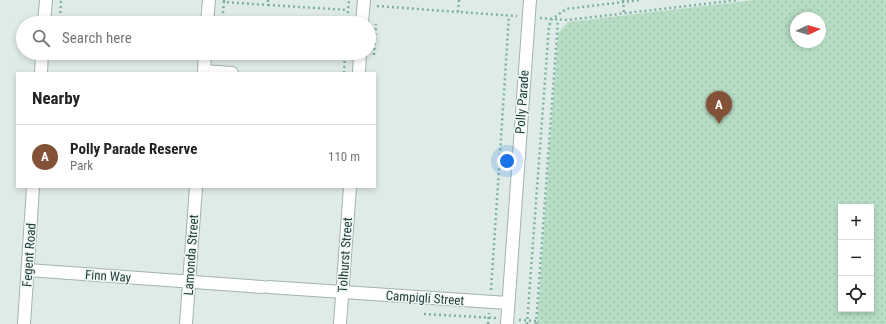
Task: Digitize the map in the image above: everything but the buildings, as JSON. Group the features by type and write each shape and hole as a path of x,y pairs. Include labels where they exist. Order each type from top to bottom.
{"street":[{"path":"45,16 46,0"},
{"path":"208,16 209,0"},
{"path":"363,16 364,0"},
{"name":"Polly Parade","path":"507,321 530,0"},
{"path":"41,72 42,60"},
{"path":"204,72 205,60"},
{"path":"359,72 360,60"},
{"name":"Fegent Road","path":"24,324 33,188"},
{"name":"Lamonda Street","path":"186,324 196,188"},
{"name":"Tolhurst Street","path":"340,324 350,188"},
{"name":"Finn Way","path":"28,270 265,287"},
{"name":"Campigli Street","path":"265,287 508,303"}],"path":[{"path":"60,16 61,0"},
{"path":"268,0 268,5"},
{"path":"348,16 349,0"},
{"path":"458,12 459,0"},
{"path":"528,322 547,32 552,20 566,9 640,0"},
{"path":"377,6 558,20 624,14 737,0"},
{"path":"223,16 224,1 348,10"},
{"path":"623,1 624,14"},
{"path":"488,324 509,16"},
{"path":"424,314 536,322 558,20"},
{"path":"344,72 345,60"}],"green space":[{"path":"754,0 886,0 886,324 537,324 558,33 568,22"}],"place":[{"name":"Polly Parade Reserve","path":"719,124"}]}
